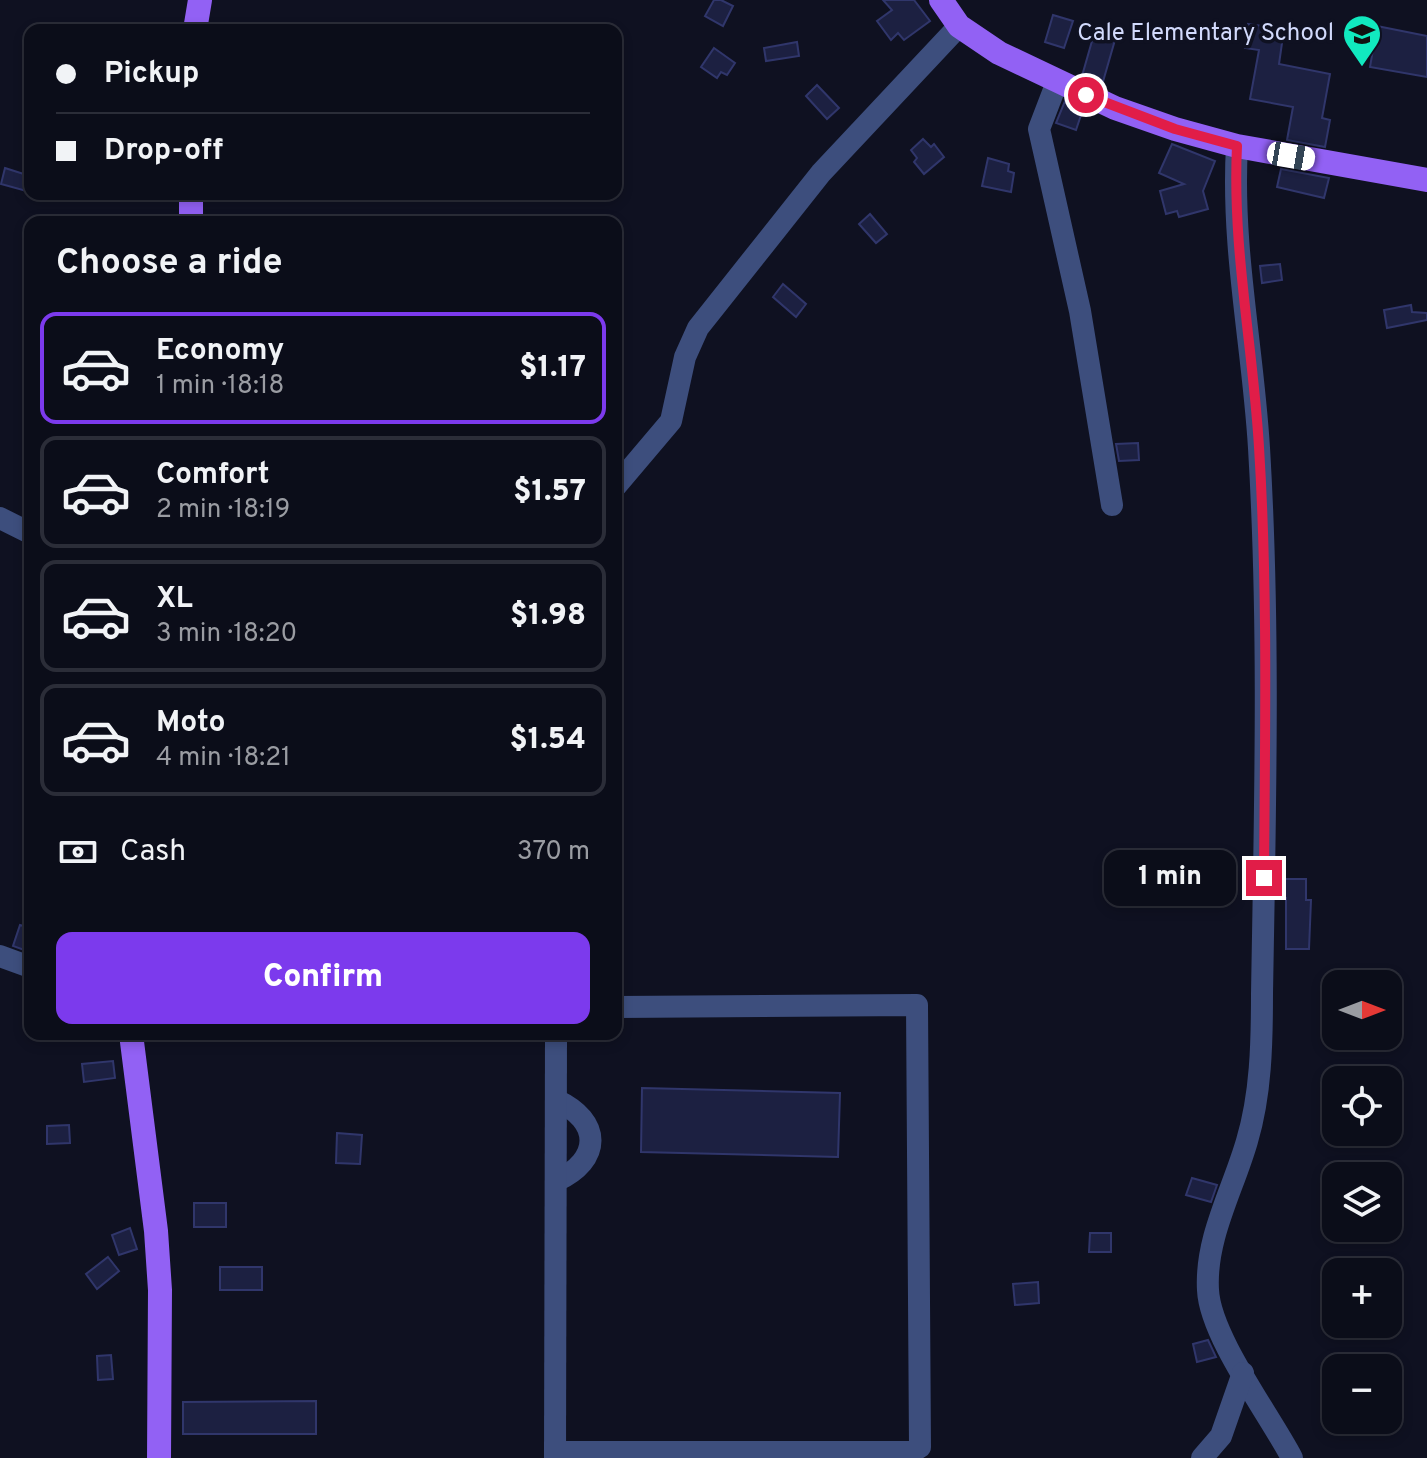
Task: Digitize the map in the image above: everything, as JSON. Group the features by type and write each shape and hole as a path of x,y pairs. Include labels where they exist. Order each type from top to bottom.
{"main road":[{"path":"196,24 200,0"},
{"path":"941,0 959,26 999,53 1115,108 1237,146 1427,180"},
{"path":"132,1040 156,1231 160,1290 159,1458"}],"street":[{"path":"622,479 671,421 685,357 698,328 821,173 959,26"},
{"path":"1057,82 1039,129 1077,295 1112,505"},
{"path":"1237,146 1238,256 1259,445 1263,534 1266,651 1262,999 1260,1075 1248,1139 1212,1242 1208,1292 1221,1337 1292,1458"},
{"path":"0,518 24,530"},
{"path":"0,956 24,965"},
{"path":"556,1040 555,1455 912,1452 920,1447 917,1005 622,1007"},
{"path":"556,1100 580,1114 587,1123 590,1140 580,1168 556,1181"},
{"path":"1202,1458 1221,1436 1243,1373"}],"building":[{"path":"714,0 733,6 723,26 705,16"},
{"path":"883,0 914,0 930,21 904,40 898,33 891,40 877,21 892,10"},
{"path":"1053,15 1073,21 1064,48 1045,42"},
{"path":"1248,24 1284,29 1279,64 1330,74 1322,118 1330,120 1325,147 1287,140 1293,107 1250,99 1259,50 1245,48"},
{"path":"1377,26 1427,36 1427,77 1370,67"},
{"path":"1094,34 1115,40 1102,85 1082,76"},
{"path":"797,42 799,56 766,61 764,48"},
{"path":"714,48 735,63 727,75 721,72 717,78 701,67"},
{"path":"817,85 839,108 827,119 806,96"},
{"path":"1065,101 1083,109 1076,130 1056,123"},
{"path":"923,139 931,147 934,144 944,157 924,174 914,162 917,158 911,150"},
{"path":"1172,144 1215,161 1203,191 1208,209 1179,217 1177,211 1166,214 1160,191 1184,184 1159,173"},
{"path":"988,158 1009,164 1008,171 1014,173 1011,192 982,186"},
{"path":"5,168 24,174 24,190 1,184"},
{"path":"1281,169 1329,178 1324,198 1277,187"},
{"path":"870,214 887,234 876,243 859,224"},
{"path":"1280,264 1282,280 1262,283 1260,266"},
{"path":"783,284 806,304 796,317 773,297"},
{"path":"1411,305 1412,312 1427,313 1427,320 1387,328 1384,310"},
{"path":"1138,443 1139,460 1119,461 1116,444"},
{"path":"1281,879 1306,879 1306,900 1311,900 1309,949 1286,949 1286,898 1281,898"},
{"path":"20,925 24,926 24,950 13,946"},
{"path":"113,1061 115,1078 84,1082 82,1064"},
{"path":"642,1088 840,1093 838,1157 641,1152"},
{"path":"69,1125 70,1143 47,1144 47,1126"},
{"path":"337,1133 362,1135 360,1164 336,1163"},
{"path":"1192,1178 1217,1185 1211,1202 1186,1195"},
{"path":"194,1203 226,1203 226,1227 194,1227"},
{"path":"130,1228 137,1249 119,1255 112,1235"},
{"path":"1090,1233 1111,1233 1111,1252 1089,1252"},
{"path":"108,1257 119,1271 97,1289 86,1274"},
{"path":"220,1267 262,1267 262,1290 220,1290"},
{"path":"1038,1282 1039,1303 1015,1305 1013,1284"},
{"path":"1208,1340 1216,1357 1197,1362 1193,1344"},
{"path":"111,1355 113,1379 98,1380 97,1356"},
{"path":"316,1401 316,1434 183,1434 183,1402"}],"place":[{"name":"Cale Elementary School","path":"1362,68"}],"route":[{"path":"1086,95 1175,129 1237,146 1238,256 1259,445 1263,534 1266,635 1264,878"}]}
